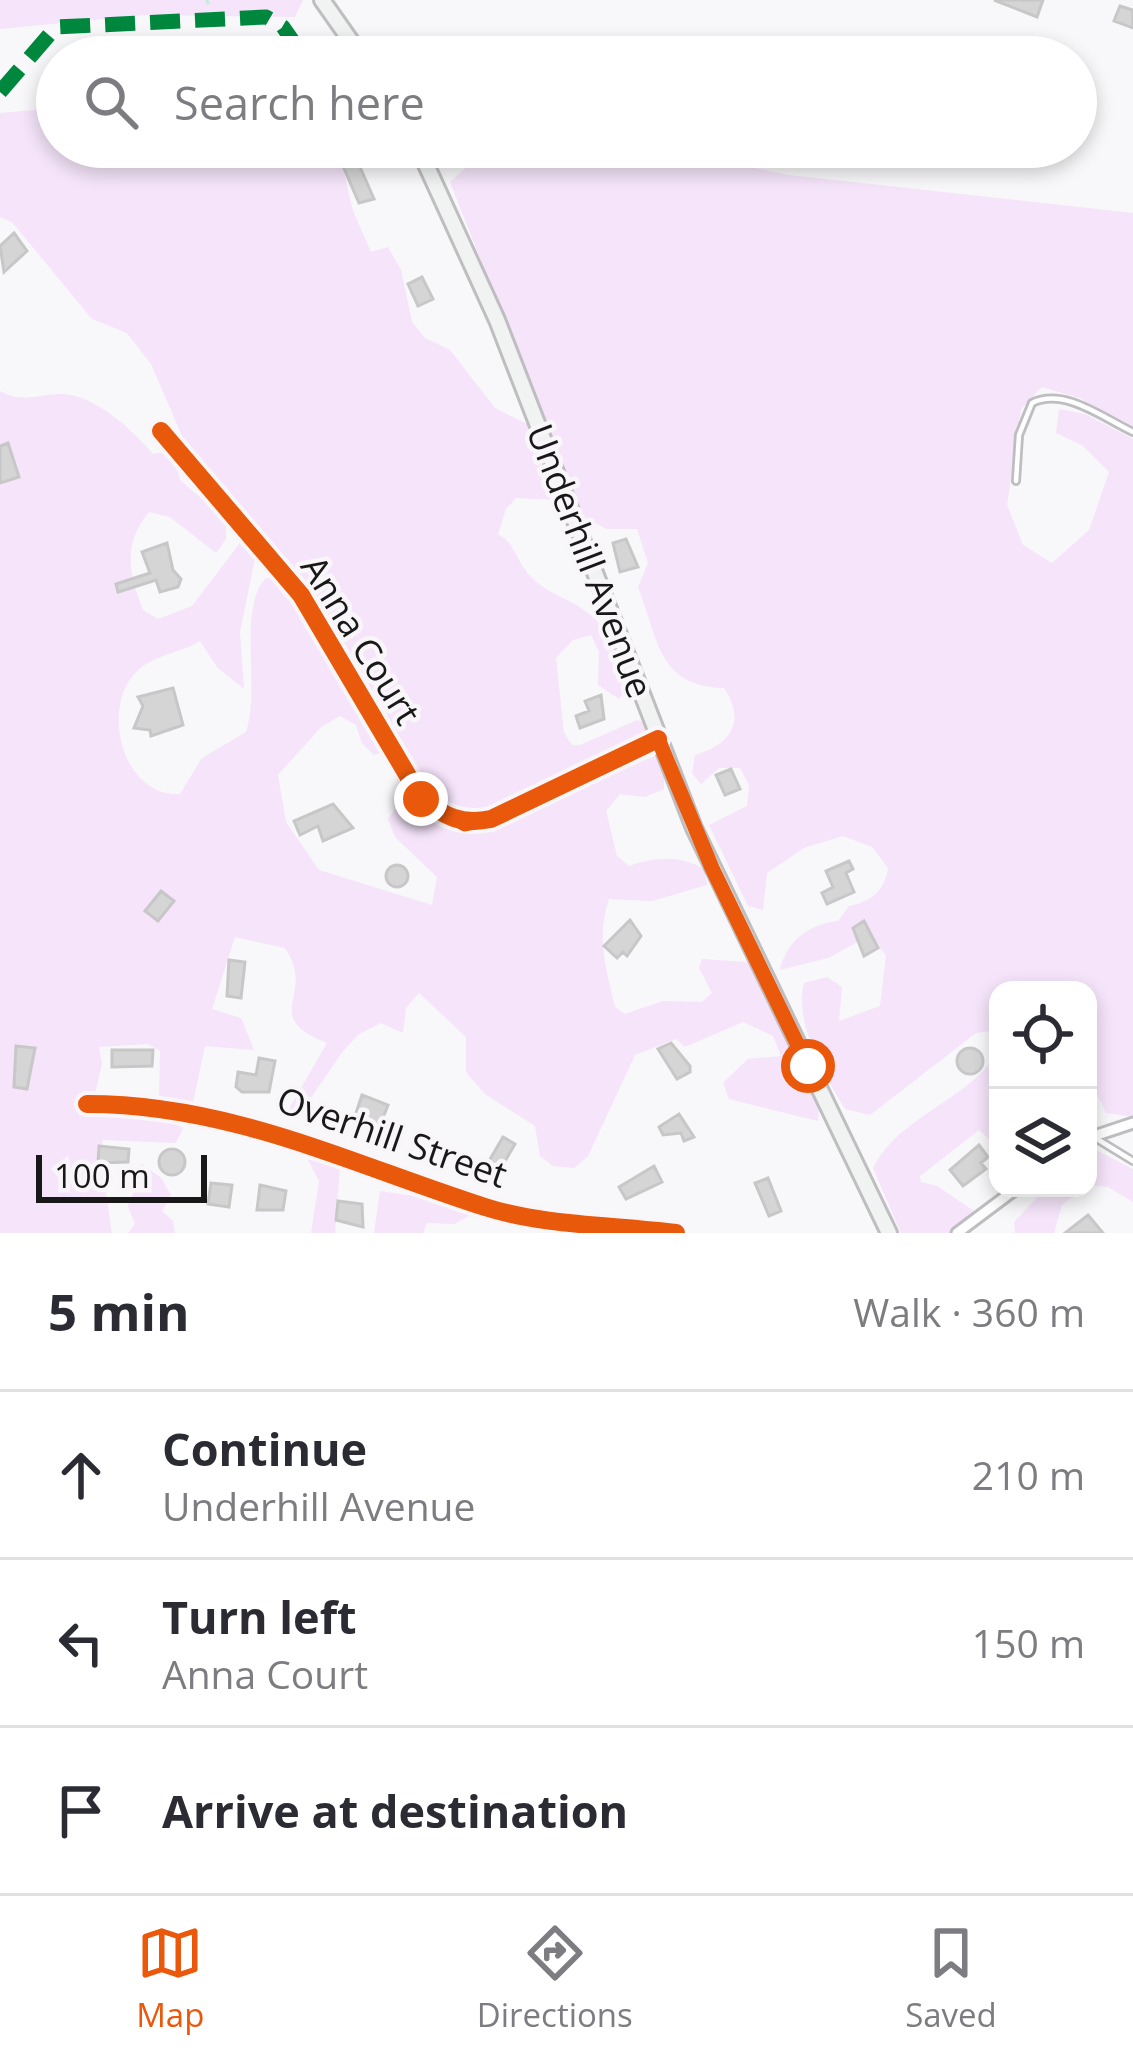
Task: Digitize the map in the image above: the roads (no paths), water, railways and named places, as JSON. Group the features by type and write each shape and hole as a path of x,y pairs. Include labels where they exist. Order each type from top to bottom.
{"main road":[{"path":"322,0 347,36"},
{"name":"Underhill Avenue","path":"428,168 497,320 712,868 889,1233"}],"street":[{"name":"Anna Court","path":"161,431 302,596 421,799 441,814 465,824 491,819 658,739"},
{"name":"Overhill Street","path":"87,1104 150,1104 226,1118 502,1211 676,1233"},
{"path":"1097,1135 1133,1123"},
{"path":"957,1233 1005,1197"}],"lane":[{"path":"1016,481 1019,435 1032,403 1045,397 1060,397 1133,432"},
{"path":"1097,1141 1133,1161"}]}
